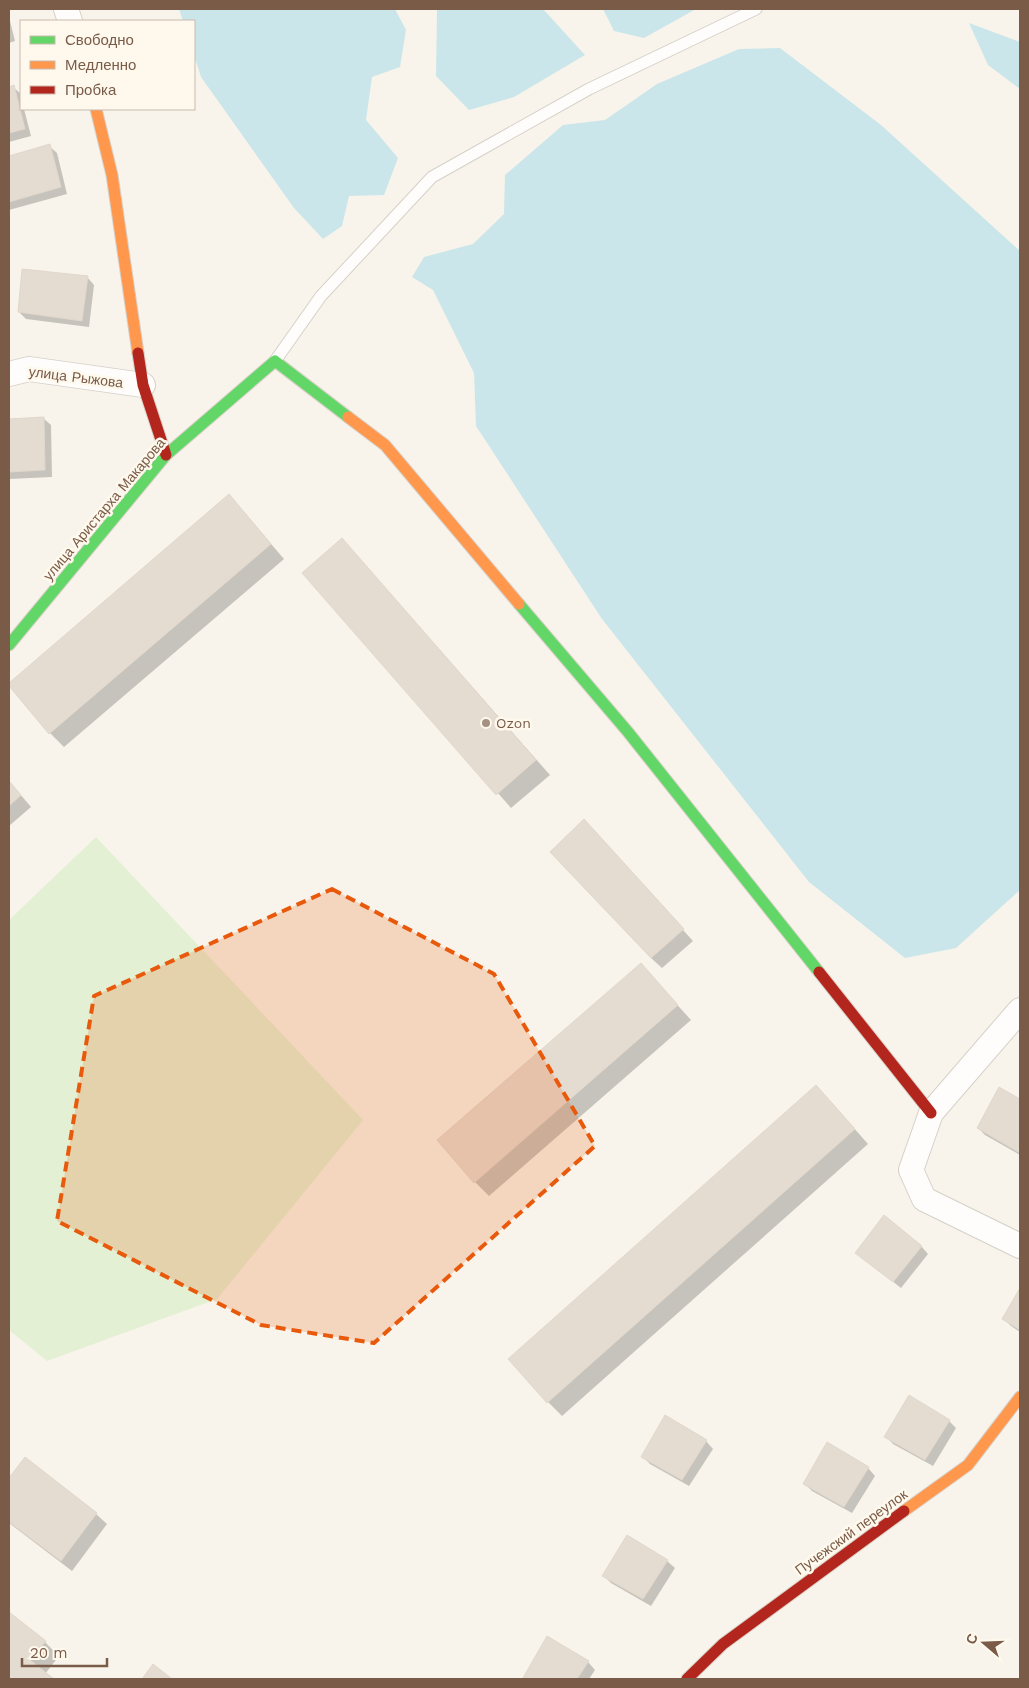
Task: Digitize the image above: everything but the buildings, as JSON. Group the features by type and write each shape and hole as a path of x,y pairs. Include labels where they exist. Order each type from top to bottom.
{"street":[{"path":"96,110 112,175 143,386 166,455"},
{"name":"улица Аристарха Макарова","path":"9,645 166,455 275,361"},
{"path":"275,361 385,445 628,732 931,1113"},
{"name":"улица Рыжова","path":"9,374 29,369 143,386"},
{"path":"1020,1010 931,1113 911,1170 924,1199 1020,1246"},
{"name":"Пучежский переулок","path":"687,1679 723,1644 968,1465 1020,1397"}],"lane":[{"path":"275,361 321,296 432,178 590,89 756,9"}],"highlighted area":[{"path":"332,889 494,974 595,1146 374,1343 261,1325 57,1221 94,996"}],"green space":[{"path":"96,837 363,1120 217,1299 47,1361 9,1330 9,920"}],"water":[{"path":"179,9 395,9 406,30 400,67 372,77 366,120 398,158 384,195 349,196 342,226 323,239 294,208 201,77 195,58 195,20 183,20"},
{"path":"437,9 543,9 585,55 514,97 469,110 436,76"},
{"path":"603,9 696,9 644,38 614,31"},
{"path":"969,23 1020,42 1020,89 988,65"},
{"path":"780,48 881,125 1020,251 1020,890 956,948 905,958 809,882 602,619 476,426 474,373 433,290 412,277 424,257 473,244 504,214 505,175 563,125 605,120 657,84 739,49"}],"traffic: fast":[{"path":"9,645 166,455 275,361 348,417"},
{"path":"519,604 628,732 819,972"}],"traffic: slow":[{"path":"96,110 112,175 138,353"},
{"path":"348,417 385,445 519,604"},
{"path":"904,1511 968,1465 1020,1397"}],"traffic: jam":[{"path":"138,353 143,385 166,455"},
{"path":"819,972 931,1113"},
{"path":"687,1679 723,1644 904,1511"}],"place":[{"name":"Ozon","path":"486,723"}]}
